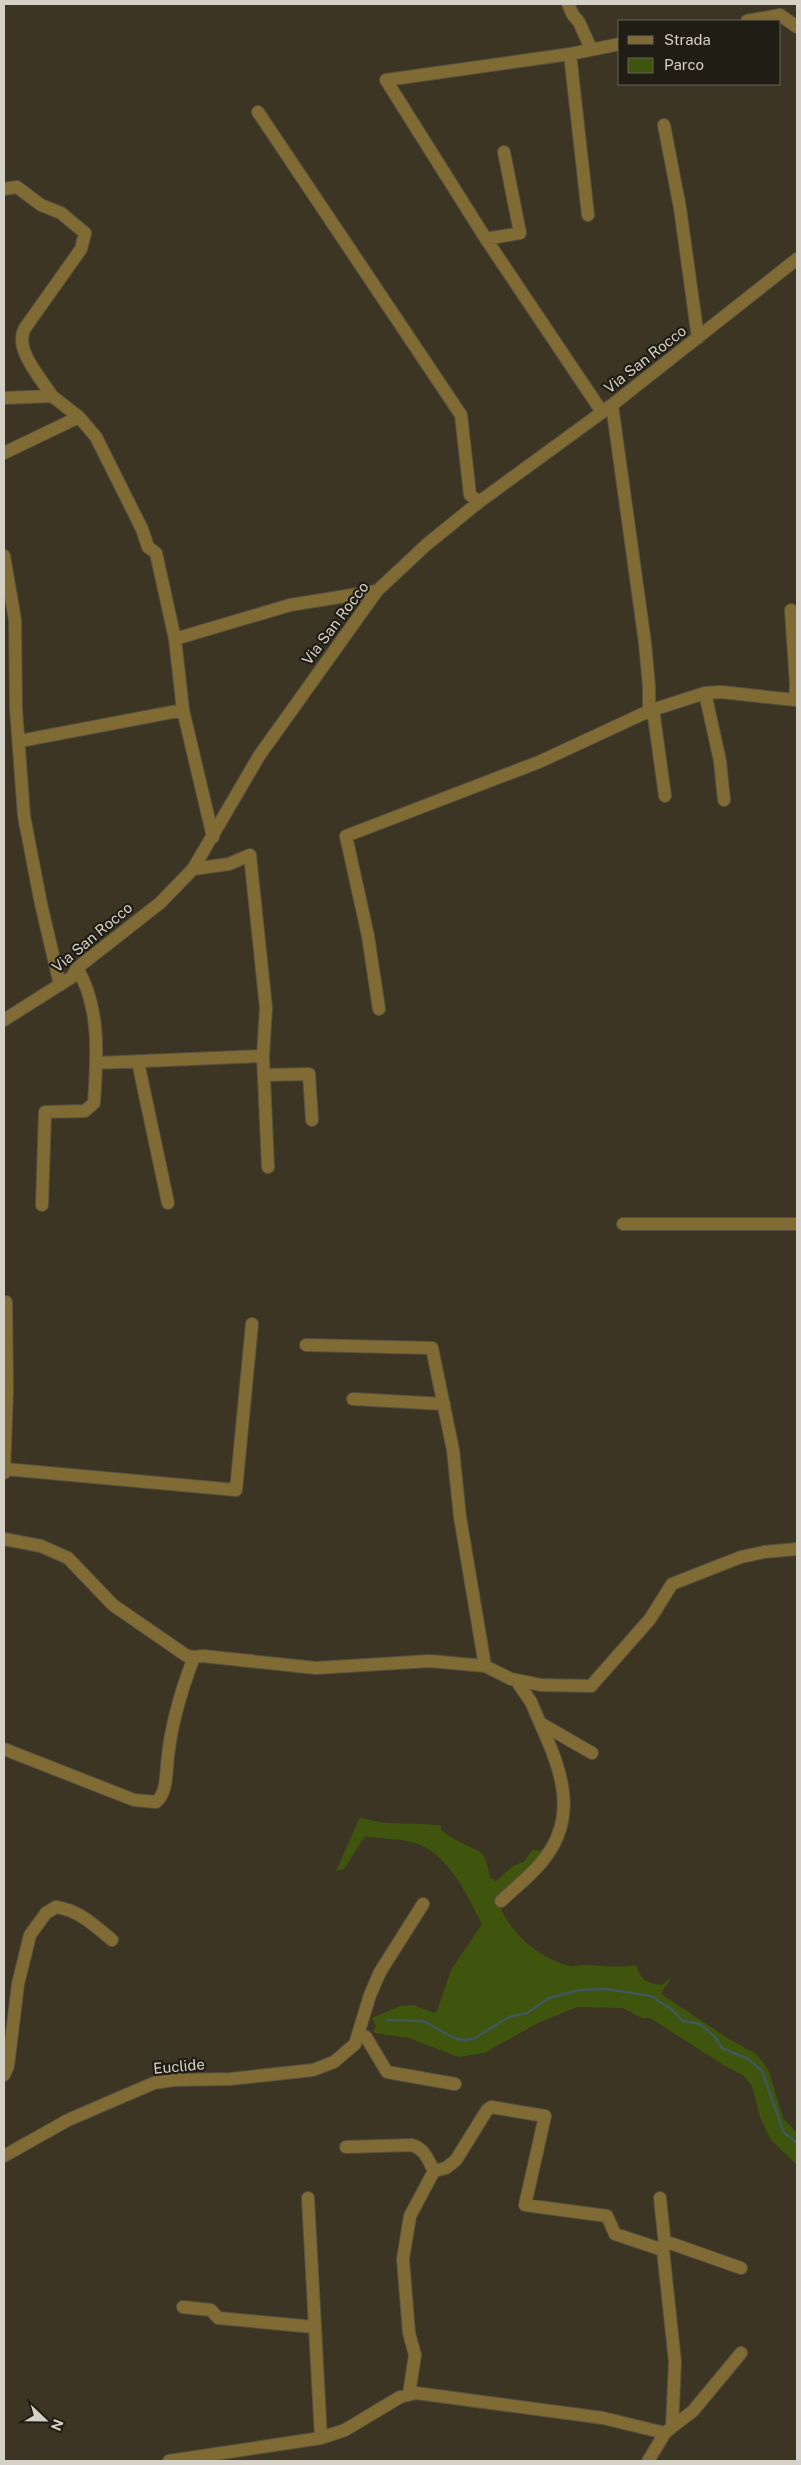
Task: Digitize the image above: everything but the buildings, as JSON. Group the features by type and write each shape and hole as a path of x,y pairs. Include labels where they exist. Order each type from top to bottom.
{"street":[{"path":"568,4 572,15 579,22 591,49"},
{"path":"752,20 780,15 797,27"},
{"path":"618,44 570,54 386,80 486,239 607,409 645,643 651,710 665,796"},
{"path":"570,54 588,215"},
{"path":"258,112 461,415 470,495 479,502"},
{"path":"664,125 680,208 698,338"},
{"path":"486,239 520,233 504,152"},
{"path":"4,189 17,187 41,205 61,213 85,233 81,249 25,328 21,339 24,350 52,396 78,417 96,437 142,529 148,547 156,553 175,639 183,710 213,837"},
{"name":"Via San Rocco","path":"4,1020 72,977 77,968 160,902 193,869 259,756 377,592 426,545 479,502 607,409 797,259"},
{"path":"4,398 52,396"},
{"path":"4,453 78,417"},
{"path":"4,556 15,620 16,709 20,741 24,816 41,904 60,985"},
{"path":"175,639 290,605 377,592"},
{"path":"379,1009 368,936 346,836 539,762 651,710 705,693 721,692 795,700 796,685 791,610"},
{"path":"705,693 720,761 724,800"},
{"path":"20,741 183,710"},
{"path":"193,869 220,866 250,855 266,1008 263,1056 268,1167"},
{"path":"42,1206 45,1112 85,1112 94,1103 97,1063 89,992 77,968"},
{"path":"97,1063 263,1056"},
{"path":"138,1062 168,1203"},
{"path":"265,1075 309,1074 312,1120"},
{"path":"623,1224 797,1224"},
{"path":"6,1302 4,1471 138,1480 236,1490 252,1324"},
{"path":"306,1345 432,1348 453,1450 460,1517 485,1666"},
{"path":"353,1399 444,1404"},
{"path":"4,1539 41,1546 68,1558 113,1605 186,1656 203,1656 316,1668 430,1661 485,1666 516,1680 541,1685 591,1686 650,1619 672,1584 741,1557 764,1552 797,1549"},
{"path":"4,1749 134,1800 156,1802 163,1793 166,1781 174,1713 194,1657"},
{"path":"501,1901 540,1864 560,1834 564,1818 562,1786 556,1758 531,1702 516,1680"},
{"path":"540,1723 592,1753"},
{"path":"423,1904 380,1972 370,1995 359,2034 366,2037 387,2072 455,2084"},
{"path":"4,2075 8,2066 18,1984 30,1935 46,1913 56,1907 70,1910 86,1918 112,1940"},
{"name":"Euclide","path":"4,2156 68,2120 154,2083 174,2080 230,2079 313,2070 334,2062 355,2044 359,2034"},
{"path":"409,2394 414,2355 409,2333 403,2258 410,2216 434,2172 452,2164 487,2110 491,2108 545,2116 525,2205 607,2216 615,2234 664,2248"},
{"path":"346,2147 412,2145 420,2147 434,2172"},
{"path":"308,2198 321,2438"},
{"path":"660,2198 675,2362 668,2430"},
{"path":"664,2248 670,2243 741,2268"},
{"path":"183,2307 211,2310 218,2318 314,2327"},
{"path":"648,2461 668,2430 693,2411 742,2353"},
{"path":"169,2461 321,2438 345,2430 409,2394 423,2393 603,2418 668,2430"}],"green space":[{"path":"360,1817 379,1822 441,1826 441,1830 477,1850 484,1856 490,1878 496,1881 513,1866 525,1861 532,1850 548,1851 499,1904 510,1925 536,1951 570,1966 618,1967 636,1965 645,1980 662,1985 672,1976 661,1994 729,2039 756,2054 762,2061 769,2072 783,2118 797,2133 797,2165 771,2140 761,2120 752,2086 743,2075 725,2066 650,2018 642,2018 623,2008 577,2007 540,2022 484,2053 458,2057 409,2038 375,2033 373,2031 376,2026 372,2018 400,2006 414,2005 434,2013 437,2011 451,1970 482,1924 453,1873 433,1852 421,1845 402,1840 365,1836 344,1869 336,1871"}],"waterway":[{"path":"387,2020 423,2021 454,2038 463,2040 473,2039 509,2017 527,2013 549,1998 579,1990 606,1989 651,1996 671,2009 683,2021 700,2024 715,2037 722,2048 748,2059 762,2071 784,2133 797,2143"}]}
